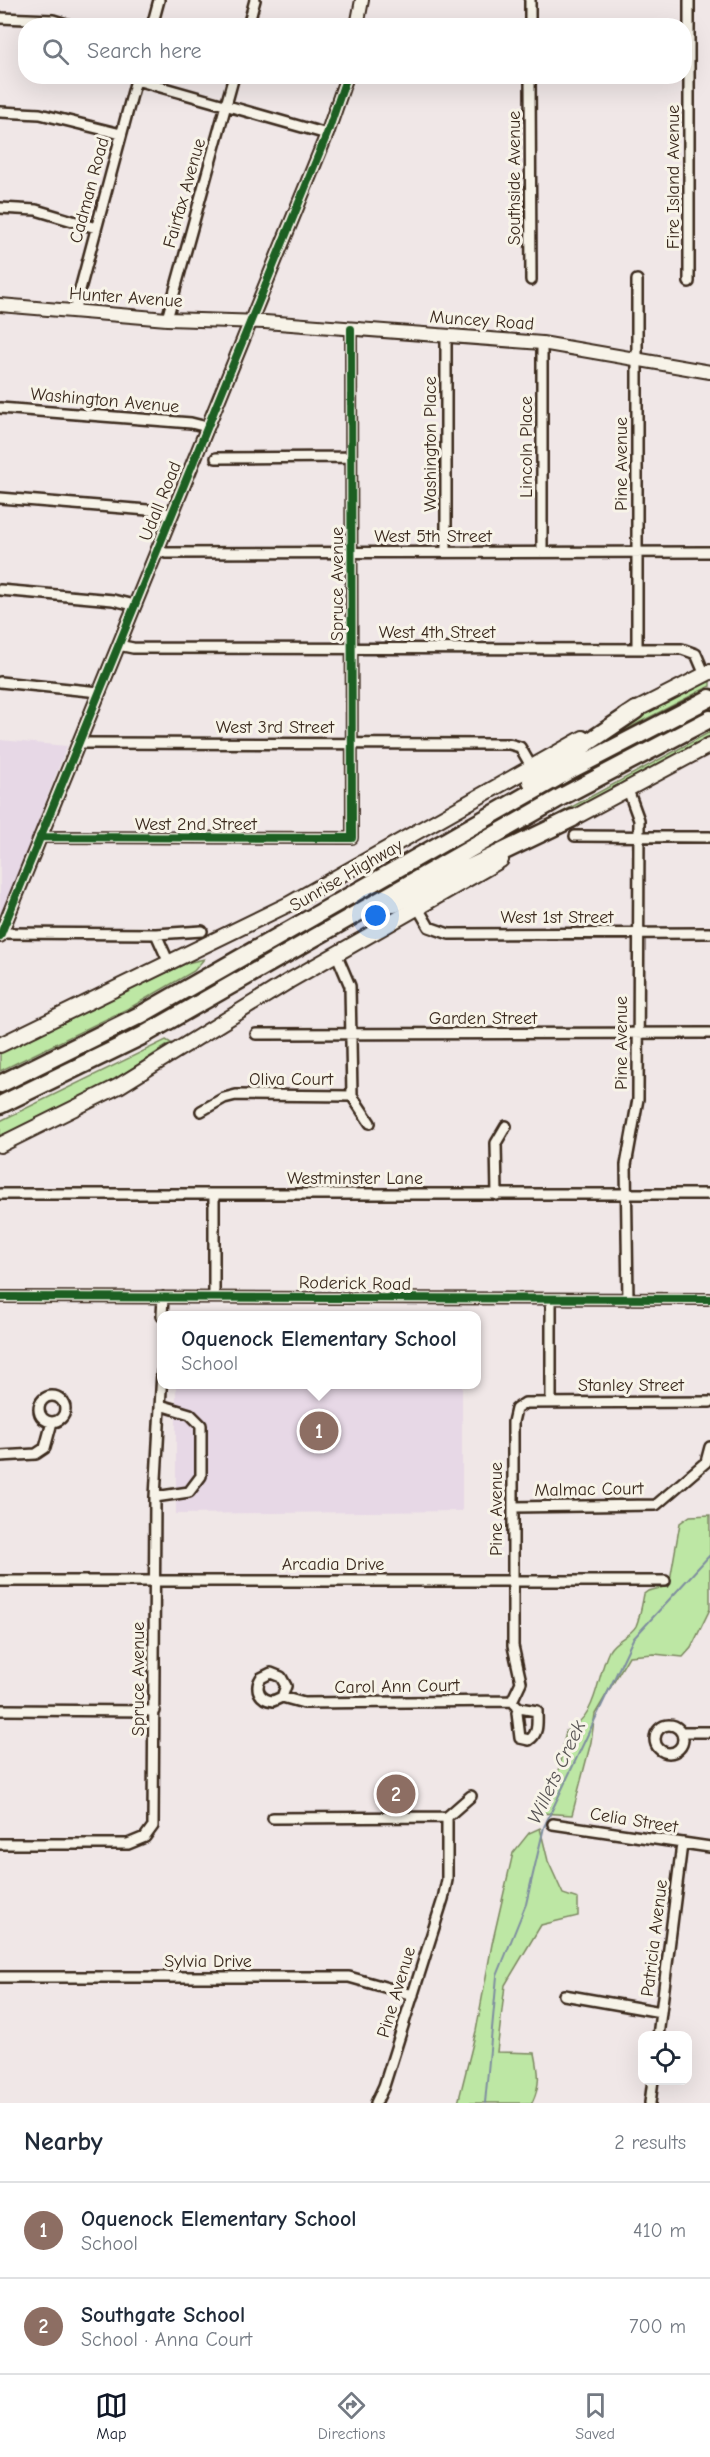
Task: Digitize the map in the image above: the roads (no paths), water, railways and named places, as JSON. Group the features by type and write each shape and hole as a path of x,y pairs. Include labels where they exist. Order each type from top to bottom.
{"highway":[{"name":"Sunrise Highway","path":"0,1084 132,1020 594,757 710,698"},
{"path":"463,831 518,789 636,710"},
{"path":"0,1105 142,1036 572,791 710,719"},
{"path":"316,937 383,909 573,818"}],"main road":[{"name":"Sunrise Highway","path":"0,1045 315,890 531,766 707,674"},
{"path":"0,1145 119,1086 336,953 627,787 710,745"}],"street":[{"path":"154,18 159,0"},
{"path":"250,18 255,0"},
{"path":"359,18 362,0"},
{"path":"530,0 530,18"},
{"name":"Fire Island Avenue","path":"689,0 689,18"},
{"path":"0,18 18,19"},
{"name":"Cadman Road","path":"74,312 135,84"},
{"path":"157,84 327,134"},
{"name":"Fairfax Avenue","path":"167,319 232,84"},
{"name":"Udall Road","path":"1,934 327,134 344,84"},
{"name":"Southside Avenue","path":"530,84 531,280"},
{"name":"Fire Island Avenue","path":"689,84 689,282"},
{"path":"0,112 40,114 121,135"},
{"path":"0,208 36,210 96,228"},
{"name":"Pine Avenue","path":"637,649 638,280"},
{"name":"Hunter Avenue","path":"0,305 167,319 249,322"},
{"name":"Muncey Road","path":"249,322 542,343 710,372"},
{"name":"Spruce Avenue","path":"351,329 352,838"},
{"name":"Washington Place","path":"446,336 446,552"},
{"name":"Lincoln Place","path":"542,343 542,552"},
{"name":"Washington Avenue","path":"0,408 191,423 207,427"},
{"path":"216,458 351,457"},
{"path":"0,498 160,511 171,515"},
{"name":"West 5th Street","path":"157,550 166,553 710,552"},
{"path":"0,590 118,601 134,605"},
{"name":"West 4th Street","path":"118,645 133,648 690,650 698,657 707,674"},
{"path":"0,682 99,692"},
{"name":"West 3rd Street","path":"79,743 513,744 523,751 531,766"},
{"name":"Pine Avenue","path":"627,787 639,814 638,1100 628,1148 626,1194 628,1300"},
{"path":"575,836 710,837"},
{"name":"West 2nd Street","path":"40,837 352,838"},
{"name":"West 1st Street","path":"418,908 429,927 444,933 710,933"},
{"path":"1,934 156,934 202,931"},
{"path":"156,934 169,963"},
{"path":"336,953 349,980 352,1096"},
{"name":"Garden Street","path":"256,1034 710,1033"},
{"name":"Oliva Court","path":"201,1111 224,1098 236,1095 352,1096 370,1123"},
{"path":"497,1195 496,1143 506,1126"},
{"name":"Westminster Lane","path":"0,1194 710,1194"},
{"path":"214,1195 214,1297"},
{"name":"Roderick Road","path":"0,1297 710,1299"},
{"path":"162,1311 163,1297"},
{"path":"551,1300 551,1402"},
{"name":"Spruce Avenue","path":"0,1844 128,1844 145,1837 155,1822 155,1497 161,1389"},
{"name":"Pine Avenue","path":"512,1701 521,1682 513,1646 513,1422 516,1409 525,1403 551,1402"},
{"name":"Stanley Street","path":"551,1402 710,1402"},
{"path":"155,1497 189,1492 201,1476 201,1425 190,1414 160,1405"},
{"path":"0,1456 36,1454 45,1448 50,1438 52,1422"},
{"name":"Malmac Court","path":"513,1507 656,1505 706,1462 710,1447"},
{"name":"Arcadia Drive","path":"0,1581 665,1581"},
{"name":"Carol Ann Court","path":"282,1696 304,1703 512,1701"},
{"path":"512,1701 519,1708"},
{"path":"0,1710 155,1711"},
{"path":"681,1732 710,1732"},
{"path":"273,1818 447,1817 471,1796"},
{"name":"Pine Avenue","path":"376,2103 413,1995 445,1890 447,1817"},
{"name":"Celia Street","path":"553,1824 710,1847"},
{"name":"Patricia Avenue","path":"659,2031 682,1844"},
{"name":"Sylvia Drive","path":"0,1977 350,1977 413,1995"},
{"path":"564,1995 662,2012"},
{"path":"650,2103 652,2085"}],"waterway":[{"name":"Willets Creek","path":"485,2103 497,1976 526,1904 544,1827 633,1639 710,1555"}],"place":[{"name":"Oquenock Elementary School","path":"319,1431"},
{"name":"Southgate School","path":"396,1794"}]}
